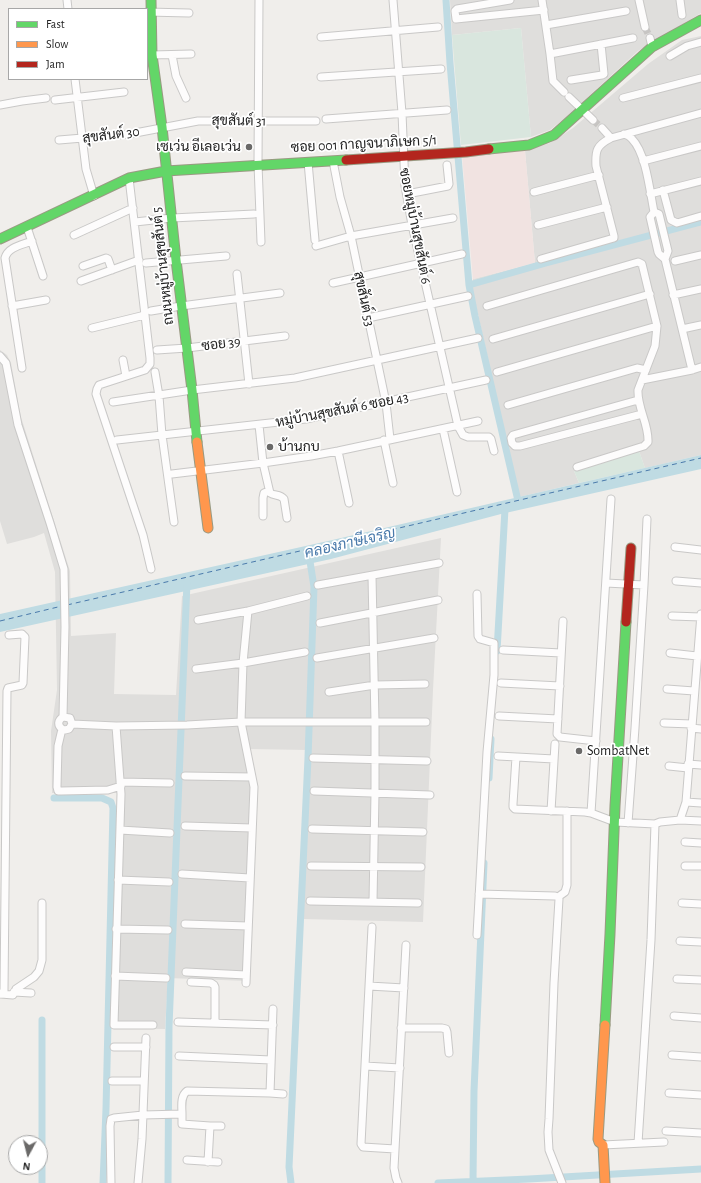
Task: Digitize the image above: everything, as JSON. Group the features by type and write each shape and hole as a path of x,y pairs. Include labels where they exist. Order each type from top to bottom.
{"street":[{"name":"ถนนหมู่บ้านสุขสันต์ 5","path":"152,0 149,12 152,55 162,127 181,306 208,528"},
{"path":"259,0 258,164 262,242"},
{"name":"ซอยหมู่บ้านสุขสันต์ 6","path":"393,0 402,113 404,174 407,194 412,224 458,426"},
{"path":"510,0 455,10 456,19 544,10"},
{"path":"542,0 553,81 593,120"},
{"path":"639,0 645,27"},
{"path":"680,0 682,15"},
{"path":"546,25 626,11"},
{"path":"149,12 189,13"},
{"name":"ซอย 001 กาญจนาภิเษก 5/1","path":"0,239 94,196 129,178 166,171 258,164 334,161 453,153 529,145 554,134 582,110 651,43 701,20"},
{"path":"321,37 438,27"},
{"path":"550,54 633,38"},
{"path":"670,56 688,46 701,42"},
{"path":"571,80 604,74 601,44"},
{"path":"152,55 191,54"},
{"path":"172,55 176,76 186,98"},
{"path":"321,77 440,69"},
{"path":"623,98 701,78"},
{"path":"76,80 86,169 94,196"},
{"path":"54,100 124,92"},
{"path":"0,105 46,98"},
{"path":"326,119 447,110"},
{"path":"541,259 613,239 614,236 596,166 595,156 598,148 603,142 624,134 701,113"},
{"name":"สุขสันต์ 31","path":"162,127 198,121 316,120"},
{"name":"สุขสันต์ 30","path":"59,140 130,134 162,127"},
{"path":"602,128 611,138"},
{"path":"624,134 629,136 636,143 643,161 654,214 658,252 665,259"},
{"path":"643,161 701,146"},
{"name":"สุขสันต์ 53","path":"334,161 340,197 350,236 386,402 387,440 393,483"},
{"path":"308,162 316,243 412,224 453,218"},
{"path":"407,194 448,186 447,165"},
{"path":"534,192 599,175"},
{"path":"129,178 148,313 150,364 145,370 99,385 96,389 96,394 143,535 150,569"},
{"path":"650,194 701,181"},
{"path":"663,190 671,220 673,222 677,223 701,216"},
{"path":"538,225 607,207"},
{"path":"74,235 133,208"},
{"path":"135,222 172,218 254,214"},
{"path":"654,214 668,251 665,259 692,370"},
{"path":"27,227 43,276"},
{"path":"22,368 5,258 6,253 10,250 32,241"},
{"path":"333,284 462,254"},
{"path":"675,261 701,255"},
{"path":"81,281 112,270 142,262 226,256"},
{"path":"83,266 106,258 108,259 112,270"},
{"path":"487,306 638,262 642,264 657,326 655,346 638,390 638,400 648,435 648,442 644,446 577,468"},
{"path":"237,274 249,384"},
{"path":"673,295 701,289"},
{"path":"92,328 181,306 280,293"},
{"path":"493,339 650,294"},
{"path":"368,318 468,296"},
{"path":"12,306 46,300"},
{"path":"682,329 701,325"},
{"path":"497,372 657,326"},
{"name":"ซอย 39","path":"157,350 187,348 285,336"},
{"path":"114,402 192,390 295,378 478,338"},
{"path":"0,356 6,363 18,425 64,569 65,628 63,717 59,722 62,729 58,746 58,791 108,790 121,784 170,783"},
{"path":"123,360 126,376"},
{"path":"508,405 637,368 646,370"},
{"path":"642,380 701,368"},
{"path":"155,372 174,522"},
{"name":"หมู่บ้านสุขสันต์ 6 ซอย 43","path":"117,440 306,419 486,380"},
{"path":"638,400 513,435 511,438 512,443 515,446 520,446 642,414"},
{"path":"172,474 263,463 338,451 478,421"},
{"path":"258,425 263,463 269,491 274,496 280,496 284,499 287,518"},
{"path":"458,426 463,435 468,437 488,437 491,439 494,451"},
{"path":"443,429 457,492"},
{"path":"338,451 349,503"},
{"path":"263,516 264,493 269,491"},
{"path":"591,813 611,499"},
{"path":"628,823 639,673 647,519"},
{"path":"675,547 701,550"},
{"path":"632,548 615,822 610,942 598,1139 599,1142 603,1144 664,1142"},
{"path":"318,585 439,563"},
{"path":"372,576 375,722 373,902"},
{"path":"676,581 701,583"},
{"path":"606,583 644,585"},
{"path":"477,594 478,636 480,639 494,643 495,650 487,752 477,935"},
{"path":"198,620 248,611 307,596"},
{"path":"320,623 438,600"},
{"path":"246,983 254,787 241,722 243,663 248,611"},
{"path":"680,820 686,802 688,766 696,695 701,614"},
{"path":"672,616 701,617"},
{"path":"563,621 557,734 558,736 596,741"},
{"path":"0,994 4,991 7,690 8,688 22,685 23,683 25,638 22,634 9,635"},
{"path":"317,658 434,638"},
{"path":"503,650 561,653"},
{"path":"196,669 243,663 305,652"},
{"path":"670,653 698,660"},
{"path":"501,683 560,686"},
{"path":"329,692 374,685 425,684"},
{"path":"667,689 696,695"},
{"path":"499,716 558,719"},
{"path":"63,717 70,718 72,724"},
{"path":"72,724 116,726 187,725 241,722 426,722"},
{"path":"664,722 692,726 701,729"},
{"path":"62,729 69,729 72,724"},
{"path":"116,726 121,784 114,1025 153,1025"},
{"path":"550,811 555,744"},
{"path":"498,756 554,759"},
{"path":"516,757 513,807 518,810 591,813 615,822 628,823 655,824 680,820 701,821"},
{"path":"312,758 427,761"},
{"path":"669,766 701,765"},
{"path":"185,776 252,777"},
{"path":"314,791 430,795"},
{"path":"686,802 701,803"},
{"path":"479,894 558,897 565,892 567,885 567,811"},
{"path":"638,1143 655,824"},
{"path":"185,826 252,828"},
{"path":"312,829 423,832"},
{"path":"120,830 170,832"},
{"path":"685,842 701,843"},
{"path":"311,866 421,867"},
{"path":"685,866 701,866"},
{"path":"182,874 250,878"},
{"path":"118,880 169,882"},
{"path":"558,897 548,1132 549,1150 562,1183"},
{"path":"310,900 418,903"},
{"path":"0,994 11,995 19,987 34,978 39,971 42,960 42,903"},
{"path":"682,903 701,904"},
{"path":"185,924 248,926"},
{"path":"372,927 361,1144 363,1147 395,1149"},
{"path":"116,929 168,930"},
{"path":"680,941 701,942"},
{"path":"397,1180 394,1168 406,945"},
{"path":"186,972 246,975"},
{"path":"115,976 166,978"},
{"path":"677,979 701,980"},
{"path":"191,982 212,983 214,985 215,1023"},
{"path":"369,986 404,988"},
{"path":"14,992 31,993"},
{"path":"270,1093 273,1009"},
{"path":"674,1016 701,1018"},
{"path":"178,1022 273,1025"},
{"path":"401,1028 446,1029 449,1053"},
{"path":"138,1183 143,1115 146,1038"},
{"path":"114,1047 146,1047"},
{"path":"672,1055 701,1057"},
{"path":"178,1056 271,1060"},
{"path":"365,1066 400,1068"},
{"path":"112,1081 144,1081"},
{"path":"222,1126 182,1124 179,1114 184,1093 186,1091 283,1094"},
{"path":"669,1093 701,1095"},
{"path":"111,1183 111,1120 114,1118 143,1115 179,1114"},
{"path":"208,1162 210,1126"},
{"path":"666,1131 701,1134"},
{"path":"603,1144 605,1178"},
{"path":"188,1160 218,1162"}],"shaded area":[{"path":"450,0 701,0 701,13 638,51 565,118 550,130 531,137 521,28 452,35"},
{"path":"521,28 531,137 461,145 452,35"},
{"path":"701,36 701,455 645,468 639,451 574,471 579,483 519,497 472,288 473,279 535,263 525,151 550,143 573,128 648,64 682,40"},
{"path":"525,151 535,263 473,279 462,155"},
{"path":"0,350 7,355 11,363 21,417 70,571 71,636 116,633 114,694 176,695 182,596 441,538 423,922 303,919 307,750 249,749 256,784 248,981 168,978 165,1029 110,1028 110,959 118,793 52,793 51,731 57,690 55,572 44,533 7,544 0,521"},
{"path":"639,451 645,468 579,483 574,471"}],"water":[{"name":"คลองภาษีเจริญ","path":"701,455 701,469 501,514 331,559 0,632 0,614 328,541"}],"waterway":[{"path":"446,0 469,285 519,505"},
{"path":"469,285 701,222"},
{"path":"497,651 505,509"},
{"name":"คลองภาษีเจริญ","path":"291,1183 289,1167 308,758 314,587 309,555"},
{"path":"168,1183 169,1026 187,582"},
{"path":"489,778 491,739"},
{"path":"54,798 102,798 111,802 113,808 103,1183"},
{"path":"473,1181 474,1091 484,863"},
{"path":"42,1020 42,1183"},
{"path":"438,1183 701,1169"}],"ferry route":[{"path":"67,605 701,458"},
{"path":"0,621 62,606"}],"tunnel":[{"path":"645,27 650,38"},
{"path":"593,120 602,128"}],"traffic: fast":[{"path":"151,0 152,55 162,127 197,442"},
{"path":"489,149 529,145 554,135 652,47 701,20"},
{"path":"0,239 129,178 166,171 346,160"},
{"path":"605,1025 615,806 626,622"}],"traffic: slow":[{"path":"197,442 208,528"},
{"path":"605,1025 598,1139 603,1145 605,1183"}],"traffic: jam":[{"path":"346,160 466,152 489,149"},
{"path":"626,622 631,548"}],"place":[{"name":"เซเว่น อีเลอเว่น","path":"249,147"},
{"name":"บ้านกบ","path":"270,447"},
{"name":"SombatNet","path":"579,751"}]}
